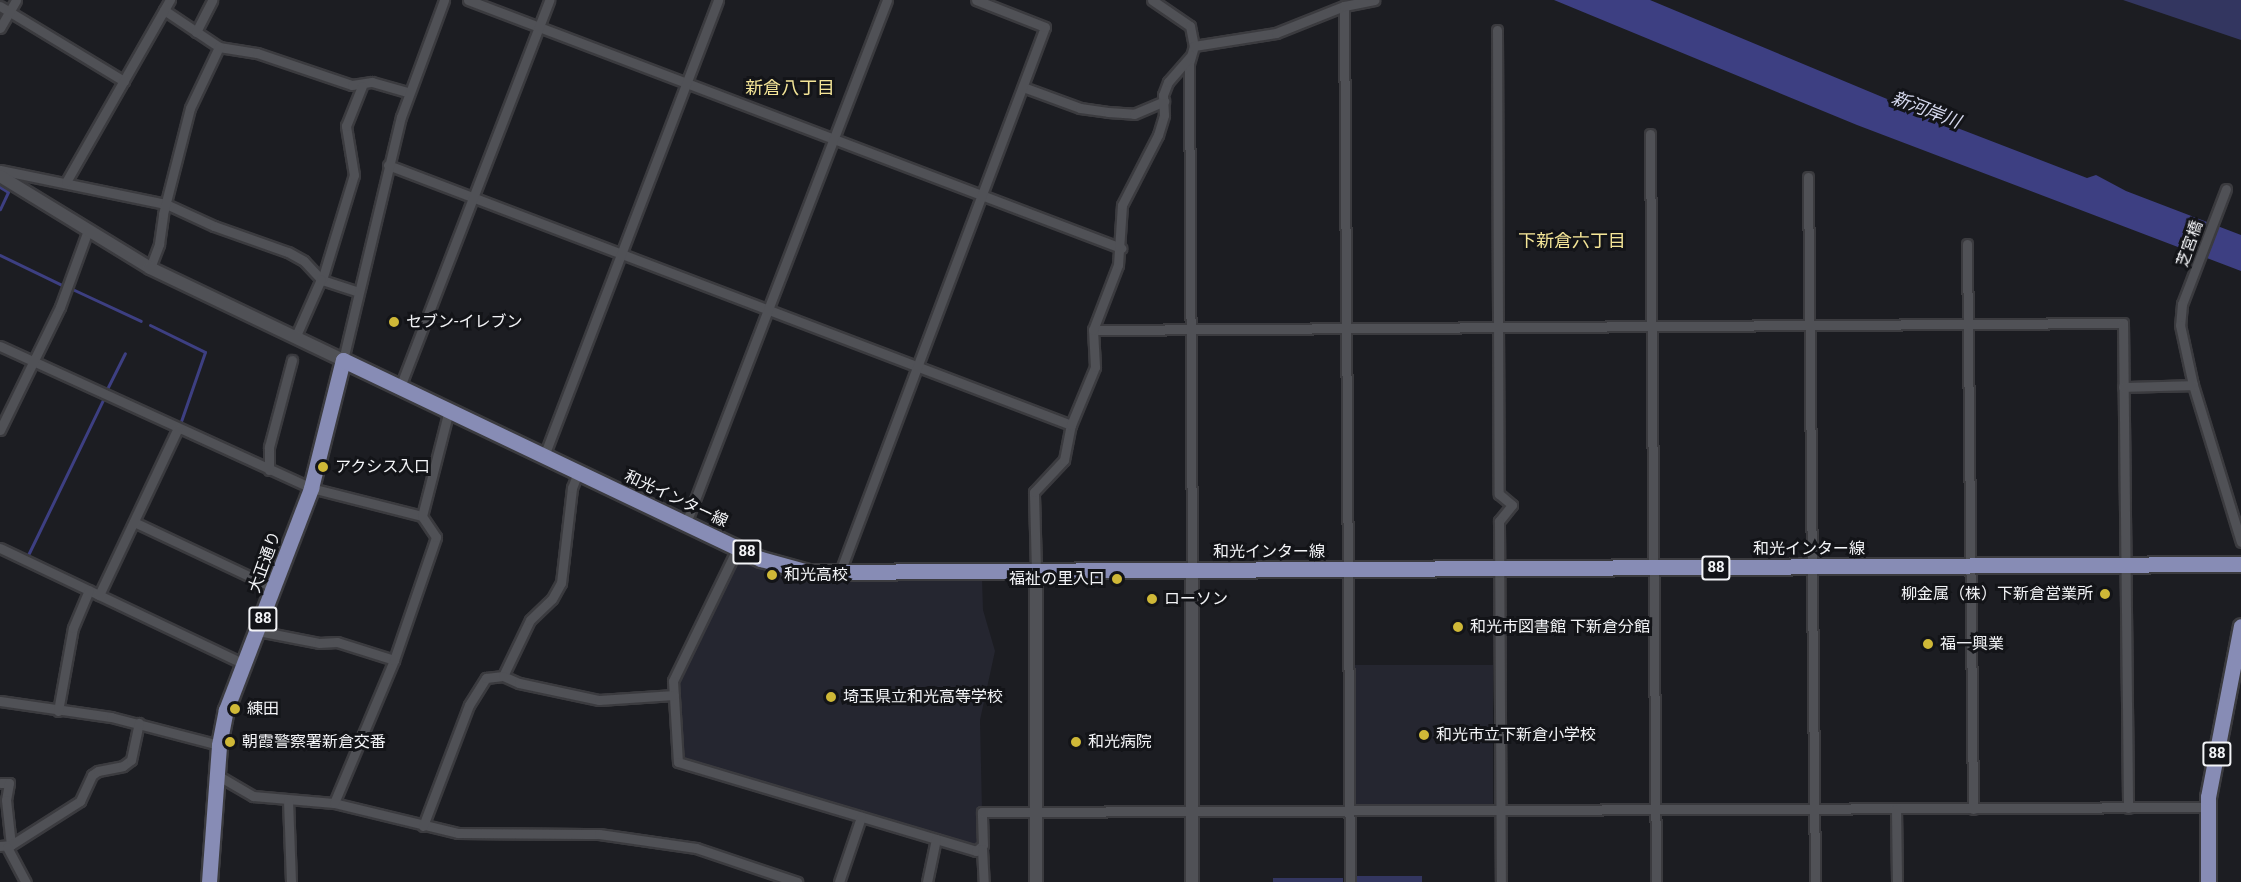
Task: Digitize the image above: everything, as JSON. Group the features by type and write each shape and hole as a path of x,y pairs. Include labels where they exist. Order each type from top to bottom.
{"main road":[{"name":"和光インター線","path":"343,360 686,523 788,568 840,572 2241,564"},
{"name":"大正通り","path":"209,882 219,745 226,710 311,488 343,360"},
{"name":"88","path":"2208,882 2207,807 2241,626"}],"street":[{"path":"0,28 16,0"},
{"path":"66,182 170,0"},
{"path":"196,32 212,0"},
{"path":"0,176 150,268 343,360 388,165 408,92 444,0"},
{"path":"468,0 981,197 1121,248"},
{"path":"400,387 549,0"},
{"path":"544,456 718,0"},
{"path":"686,523 887,0"},
{"path":"840,572 1045,27 976,0"},
{"path":"1152,0 1190,26 1193,51 1192,882"},
{"path":"1036,882 1034,492 1064,460 1071,425 1095,367 1093,330 1121,248 1122,205 1158,135 1168,82 1193,51 1276,33 1344,6 1374,0"},
{"path":"0,6 124,81"},
{"path":"1344,6 1344,329 1350,882"},
{"path":"164,10 219,47 256,53 362,86 372,82 408,92"},
{"path":"1497,30 1499,494 1512,505 1499,521 1501,882"},
{"path":"150,268 159,244 166,204 190,108 219,47"},
{"path":"295,338 321,279 354,175 346,126 362,86"},
{"path":"1023,87 1080,108 1108,112 1134,114 1164,101"},
{"path":"1650,134 1656,882"},
{"path":"388,165 1071,425"},
{"path":"0,170 166,204 214,226 288,252 304,261 321,279 358,292"},
{"path":"1808,177 1814,567 1815,882"},
{"name":"芝宮橋","path":"2224,194 2181,314 2181,335 2193,385 2241,542"},
{"path":"0,430 60,307 88,230"},
{"path":"1967,244 1968,566 1973,809"},
{"path":"1093,330 2123,323 2128,808"},
{"path":"0,346 177,430 311,488 422,516 436,537 394,660 334,803"},
{"path":"269,470 269,447 292,360"},
{"path":"2123,387 2193,385"},
{"path":"422,516 449,410"},
{"path":"99,595 177,430"},
{"path":"503,675 530,620 552,598 561,584 564,539 578,472"},
{"path":"134,522 274,588"},
{"path":"738,547 673,681 678,762 936,839 982,849"},
{"path":"0,548 244,664"},
{"path":"58,711 73,628 89,590"},
{"path":"258,631 319,643 337,642 394,660"},
{"path":"423,826 477,690 486,678 503,675 519,682 599,700 674,695"},
{"path":"0,701 140,723 219,745"},
{"path":"6,846 80,801 92,775 131,760 140,723"},
{"path":"217,775 253,796 334,803 423,826 469,833 599,834 687,846 797,882"},
{"path":"0,783 9,783 6,800 6,846 26,882"},
{"path":"288,800 291,882"},
{"path":"984,882 982,812 1192,813 2207,807"},
{"path":"1896,809 1897,882"},
{"path":"839,882 861,817"},
{"path":"927,882 936,839"}],"shaded area":[{"path":"1554,0 1650,0 1947,124 2087,178 2096,175 2126,191 2241,235 2241,271 1857,125"},
{"path":"2123,0 2241,0 2241,40"},
{"name":"埼玉県立和光高等学校","path":"740,555 789,577 982,578 983,610 995,651 980,720 982,810 978,810 978,843 974,847 682,759 676,682 734,557"},
{"name":"和光市立下新倉小学校","path":"1355,665 1493,665 1493,804 1355,804"},
{"path":"1355,876 1422,876 1422,882 1355,882"},
{"path":"1273,878 1343,878 1343,882 1273,882"}],"waterway":[{"path":"0,187 8,192 0,209"},
{"path":"0,255 62,285"},
{"path":"70,288 141,321"},
{"path":"150,325 205,352 180,424"},
{"path":"107,389 125,353"},
{"path":"28,555 103,400"}],"place":[{"name":"セブン-イレブン","path":"394,322"},
{"name":"アクシス入口","path":"323,467"},
{"name":"和光高校","path":"772,575"},
{"name":"福祉の里入口","path":"1117,579"},
{"name":"柳金属（株）下新倉営業所","path":"2105,594"},
{"name":"ローソン","path":"1152,599"},
{"name":"和光市図書館 下新倉分館","path":"1458,627"},
{"name":"福一興業","path":"1928,644"},
{"name":"埼玉県立和光高等学校","path":"831,697"},
{"name":"練田","path":"235,709"},
{"name":"和光市立下新倉小学校","path":"1424,735"},
{"name":"朝霞警察署新倉交番","path":"230,742"},
{"name":"和光病院","path":"1076,742"}],"district":[{"name":"新倉八丁目","path":"790,88"},
{"name":"下新倉六丁目","path":"1572,241"}],"water label":[{"name":"新河岸川","path":"1926,110"}]}
